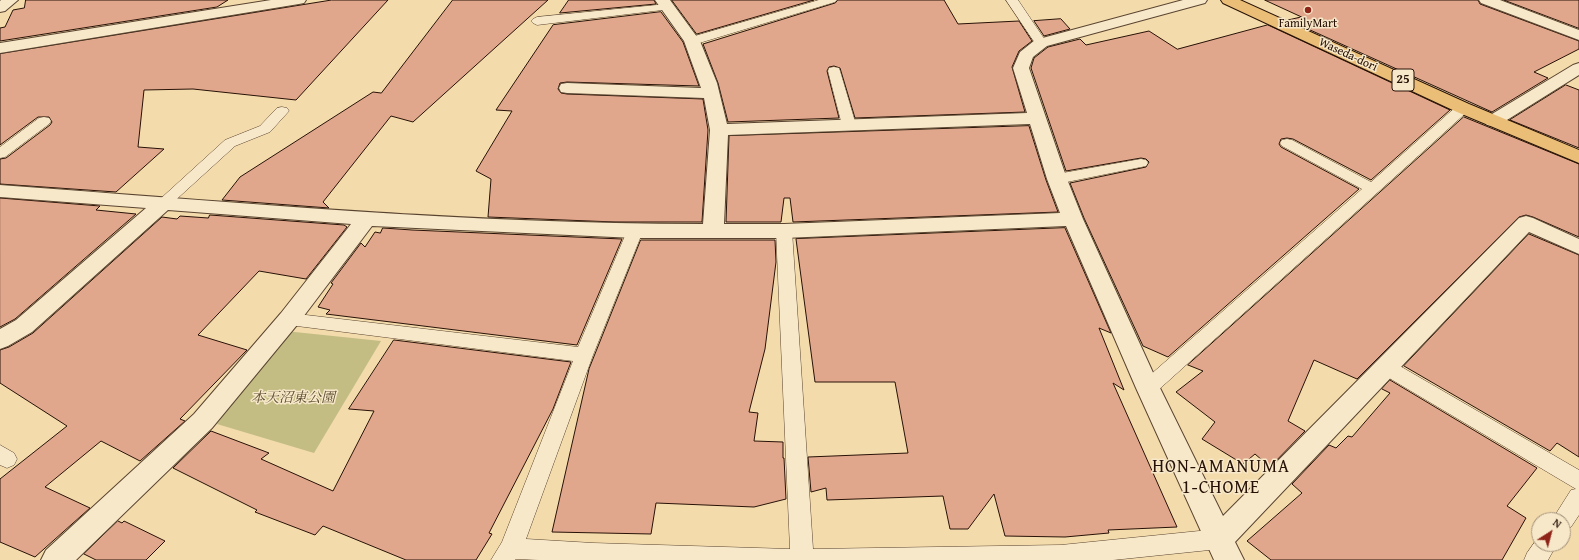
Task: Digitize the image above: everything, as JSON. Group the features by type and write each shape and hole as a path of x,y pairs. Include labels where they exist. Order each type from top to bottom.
{"main road":[{"name":"Waseda-dori","path":"1228,0 1493,121 1579,157"}],"street":[{"path":"0,48 296,0"},
{"path":"1200,0 1041,42 1026,55 1022,68 1057,179 1073,219 1148,388 1229,560"},
{"path":"1486,0 1579,35"},
{"path":"664,4 692,41 709,83 719,130 714,231"},
{"path":"1493,121 1579,68"},
{"path":"567,88 711,93"},
{"path":"719,130 1038,118"},
{"path":"0,191 366,220 635,231 784,231 1073,219"},
{"path":"0,340 24,326 163,204"},
{"path":"56,560 204,421 289,319 366,220"},
{"path":"1218,539 1526,223 1579,247"}],"lane":[{"path":"692,41 831,0"},
{"path":"1012,0 1041,42"},
{"path":"537,21 664,4"},
{"path":"834,71 849,125"},
{"path":"1148,388 1464,108"},
{"path":"163,204 230,143 265,129 282,111"},
{"path":"0,154 44,121"},
{"path":"1287,143 1373,188"},
{"path":"1057,179 1141,163"},
{"path":"635,231 584,355 507,554 593,553 802,560 1061,555 1218,539"},
{"path":"784,231 802,560"},
{"path":"289,319 584,355"},
{"path":"1386,367 1579,481"},
{"path":"1569,512 1579,497"}],"green space":[{"name":"本天沼東公園","path":"285,331 381,341 314,453 217,424"}],"building":[{"path":"26,0 228,0 217,7 0,41 0,28 5,27 13,10 24,8"},
{"path":"332,0 388,0 296,100 193,89 144,90 138,147 164,149 116,192 0,184 0,159 6,158 52,122 49,117 38,117 0,145 0,54"},
{"path":"453,0 548,0 413,122 391,116 323,202 329,208 222,200 240,177 373,92 381,93"},
{"path":"569,0 654,0 656,4 560,13"},
{"path":"672,0 814,0 697,34"},
{"path":"838,0 944,0 958,24 1019,21 1032,41 1019,51 1012,67 1025,112 855,118 840,68 834,66 829,67 827,71 839,118 728,122 718,83 703,44 835,3"},
{"path":"1265,0 1478,0 1480,4 1579,41 1579,49 1534,72 1548,78 1492,112 1288,20 1301,17"},
{"path":"1504,0 1579,0 1579,28"},
{"path":"661,12 683,42 699,86 567,82 560,83 558,89 561,93 567,94 703,99 708,130 702,222 615,222 488,217 491,179 476,171 512,111 496,110 553,25"},
{"path":"1061,19 1070,29 1044,36 1034,21"},
{"path":"1268,25 1450,110 1371,180 1293,139 1281,139 1279,144 1281,147 1359,189 1168,357 1143,346 1084,218 1070,183 1146,167 1149,162 1146,159 1141,158 1066,171 1031,68 1034,58 1048,47 1080,39 1086,45 1149,31 1177,49"},
{"path":"1566,85 1579,90 1579,148 1510,120"},
{"path":"1464,117 1579,164 1579,237 1533,217 1526,215 1519,217 1357,379 1314,360 1288,421 1305,431 1270,467 1255,454 1243,464 1202,439 1215,422 1176,392 1203,371 1188,365"},
{"path":"1029,126 1058,212 793,222 790,198 784,198 781,222 726,222 729,136"},
{"path":"0,198 100,206 96,210 136,214 15,319 0,327"},
{"path":"210,215 344,225 347,227 306,279 259,271 198,335 247,350 180,419 185,421 140,461 101,441 45,487 90,508 35,557 0,542 0,479 67,426 0,383 0,350 9,347 33,333 162,217 177,219 180,216 208,218"},
{"path":"383,228 622,239 577,345 326,314 330,310 318,307 333,284 331,283 361,243 365,247 375,232 380,233"},
{"path":"1065,228 1111,333 1099,328 1124,390 1113,383 1177,527 1108,530 1109,533 1065,537 1005,536 994,494 968,529 950,529 943,496 827,500 826,488 811,492 808,457 908,453 895,382 815,382 796,239"},
{"path":"1529,234 1579,255 1579,457 1557,443 1550,451 1404,366"},
{"path":"641,240 775,240 776,262 765,349 749,412 758,413 754,441 783,442 786,499 754,507 656,503 651,534 552,532 589,369"},
{"path":"394,340 571,362 553,409 489,533 492,534 476,560 406,560 323,526 315,535 255,512 257,510 173,468 211,431 269,453 261,459 333,491 374,411 349,409"},
{"path":"1390,380 1537,468 1507,506 1526,518 1502,560 1271,560 1247,541 1302,493 1292,484 1329,445 1336,448 1348,436 1352,437 1390,393 1382,389"},
{"path":"118,521 122,523 124,521 165,541 146,560 96,560 84,554"}],"place":[{"name":"FamilyMart","path":"1308,10"}],"district":[{"name":"HON-AMANUMA 1-CHOME","path":"1221,477"}]}
